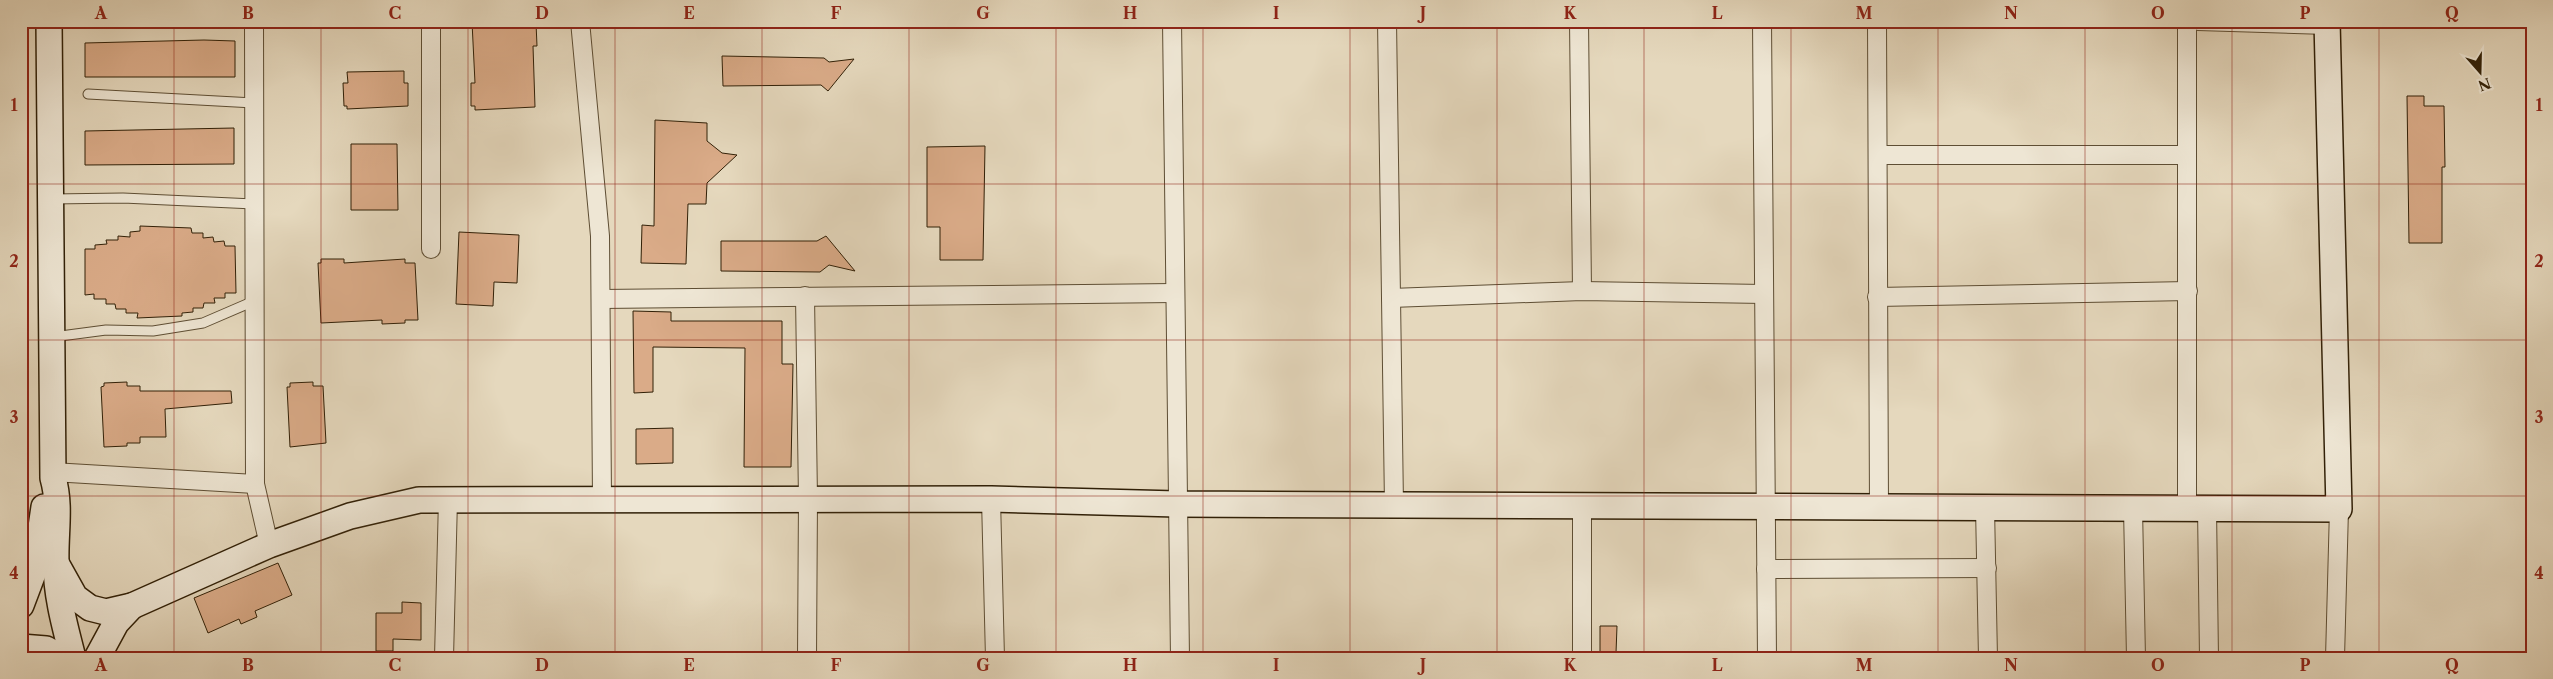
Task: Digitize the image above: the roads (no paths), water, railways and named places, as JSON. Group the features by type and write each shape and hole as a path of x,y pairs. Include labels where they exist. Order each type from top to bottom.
{"street":[{"path":"49,21 52,475 58,498 56,562 61,607 73,658"},
{"path":"254,21 255,484 269,545"},
{"path":"431,21 431,249"},
{"path":"580,21 600,236 602,499"},
{"path":"1172,21 1180,658"},
{"path":"1387,21 1394,504"},
{"path":"1579,21 1582,291"},
{"path":"1762,21 1767,658"},
{"path":"1878,21 1877,297 1879,507"},
{"path":"2187,21 2188,291 2197,508 2209,658"},
{"path":"2198,21 2327,23 2339,509 2335,658"},
{"path":"1879,155 2187,155"},
{"path":"1391,298 1582,291 1764,294"},
{"path":"1877,297 2188,291"},
{"path":"601,299 1174,293"},
{"path":"805,296 808,658"},
{"path":"52,475 255,484"},
{"path":"21,605 35,568 45,498 52,475"},
{"path":"56,562 68,588 75,597 90,608 106,612 132,606 269,545 388,506 419,500 990,499 1177,504 2339,509"},
{"path":"990,499 995,658"},
{"path":"444,658 448,500"},
{"path":"1582,506 1582,658"},
{"path":"1985,507 1988,658"},
{"path":"2133,508 2136,658"},
{"path":"1766,569 1987,568"},
{"path":"97,658 116,623 132,606"},
{"path":"25,646 46,649 62,658"}],"lane":[{"path":"88,94 254,103"},
{"path":"50,199 123,198 254,204"},
{"path":"52,337 106,330 153,331 204,323 254,301"}]}
